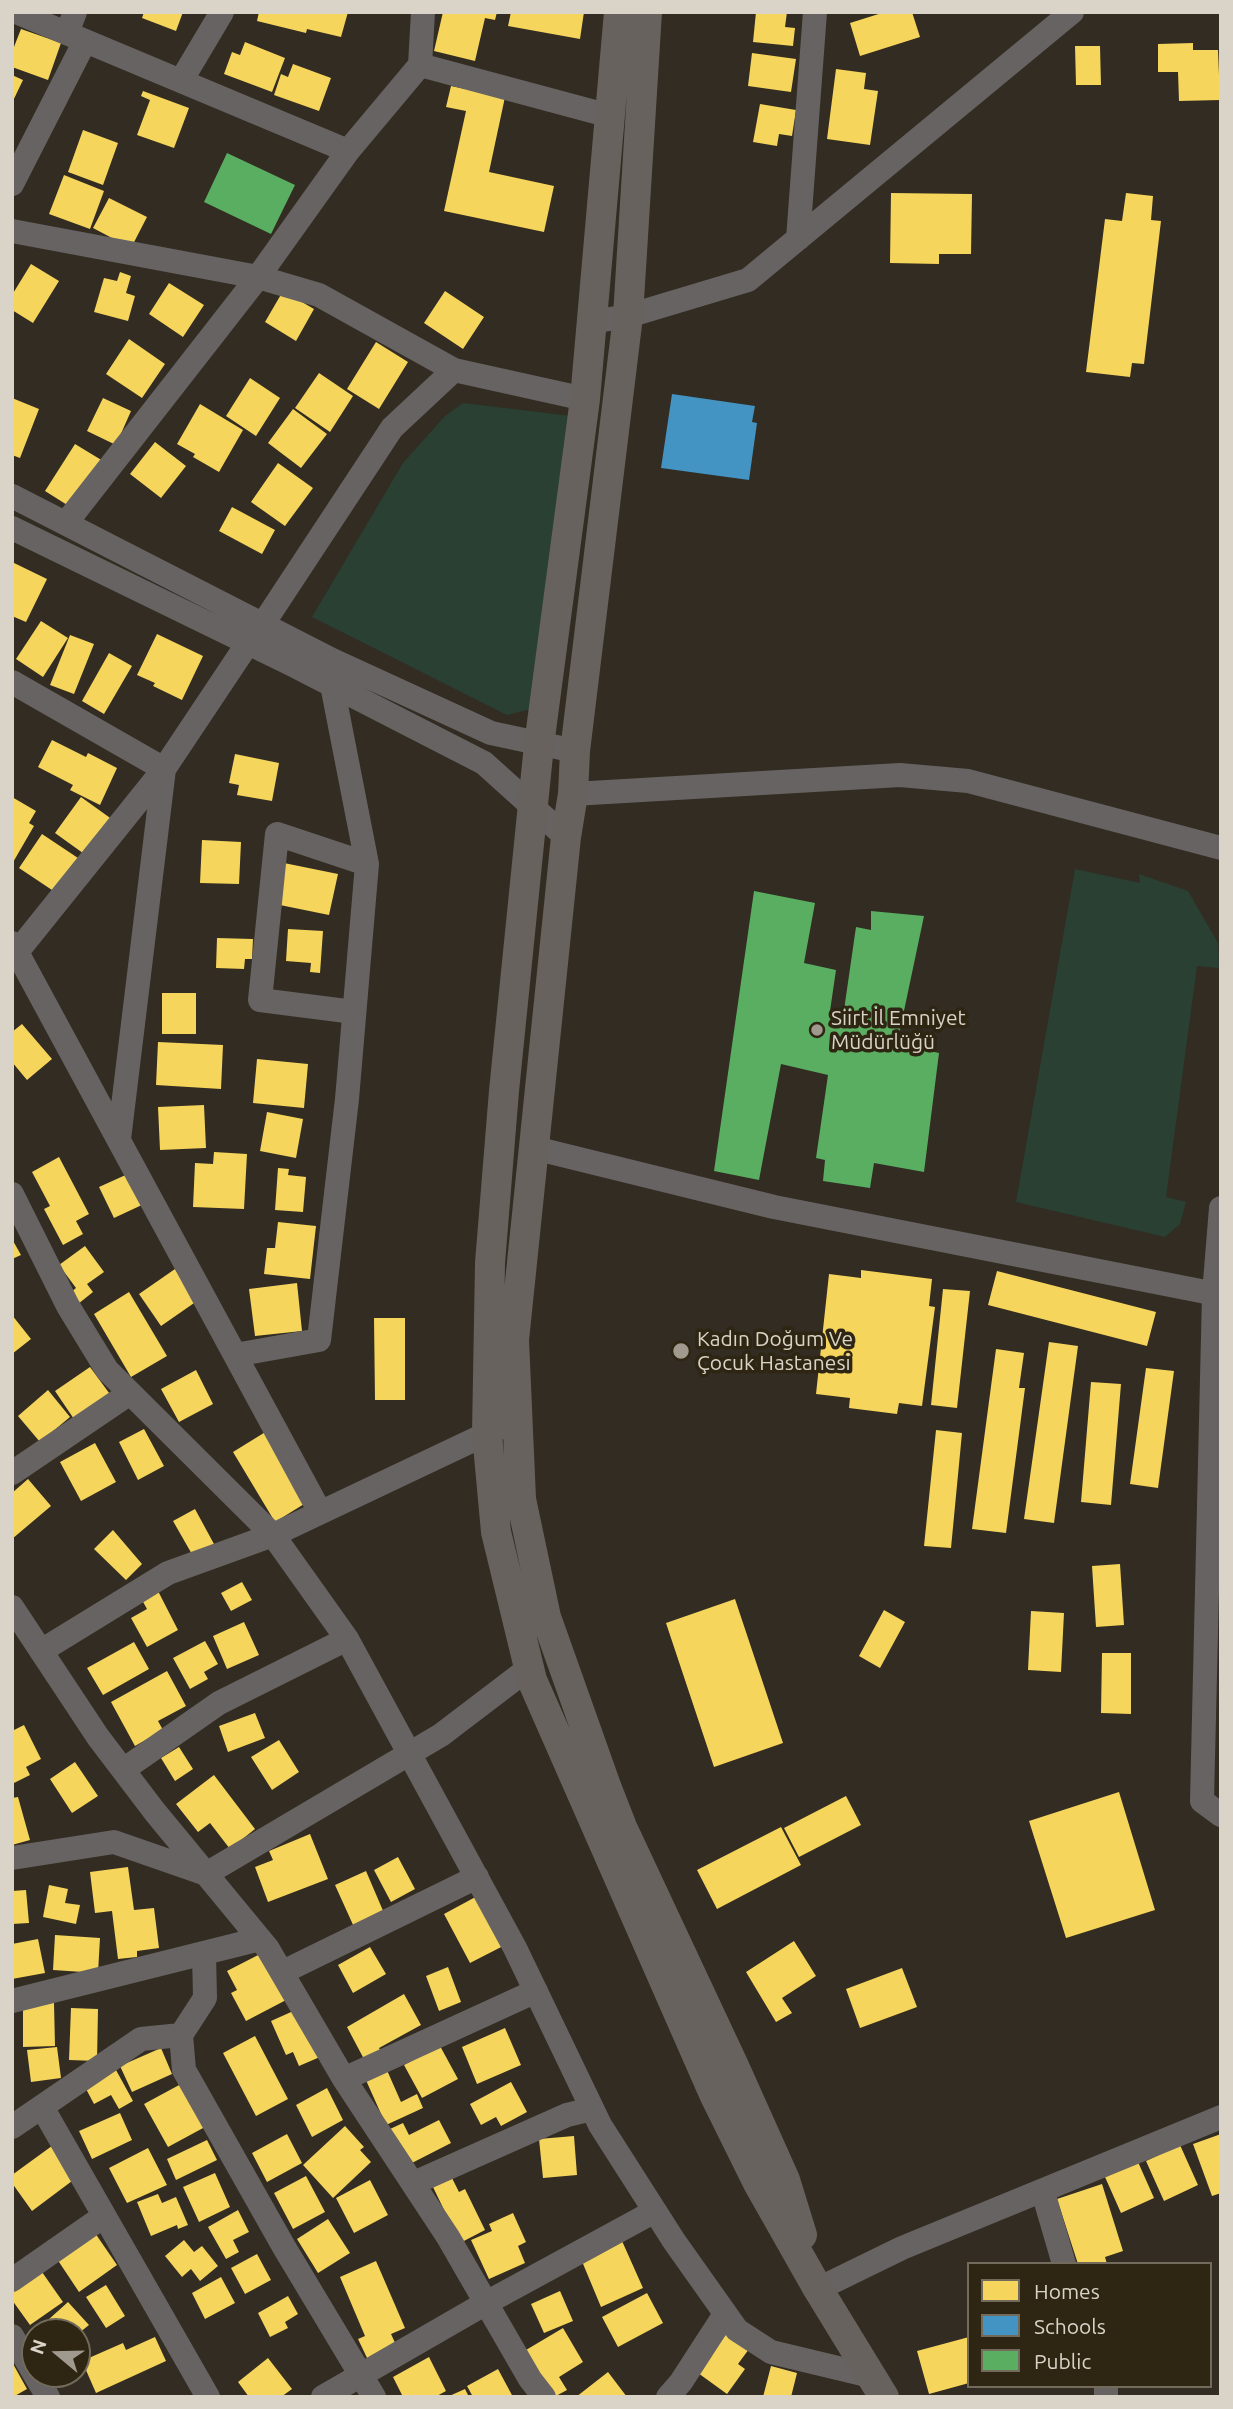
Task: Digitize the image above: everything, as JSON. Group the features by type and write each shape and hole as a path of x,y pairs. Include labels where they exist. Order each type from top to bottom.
{"main road":[{"path":"619,12 585,399 533,807 504,1091 490,1263 487,1434 496,1532 529,1668 562,1751 714,2094 758,2183 877,2387"},
{"path":"647,12 628,316 575,751 573,794 566,837 514,1340 522,1499 546,1616 622,1827 785,2180 818,2289"}],"street":[{"path":"16,12 76,29 181,81 348,151"},
{"path":"181,81 222,12"},
{"path":"66,523 258,277 348,151 420,65 423,12"},
{"path":"798,239 816,12"},
{"path":"592,322 628,316 748,280 1072,12"},
{"path":"12,184 76,29"},
{"path":"420,65 610,116"},
{"path":"12,231 258,277 319,295 454,370 585,399"},
{"path":"320,1512 15,947 164,769 392,428 454,370"},
{"path":"12,496 66,523 255,634 332,685 484,763 566,837"},
{"path":"12,528 255,634 332,660 491,733 575,751"},
{"path":"12,682 164,769"},
{"path":"234,1355 319,1340 347,1099 367,864 332,685"},
{"path":"119,1139 164,769"},
{"path":"573,794 900,775 968,781 1221,848"},
{"path":"354,1012 261,1000 277,834 367,864"},
{"path":"534,1148 774,1207 1217,1294"},
{"path":"12,1194 68,1306 107,1370 273,1535 347,1639 477,1877 600,2125 725,2314 737,2330 771,2352 877,2387"},
{"path":"1221,1208 1202,1801 1221,1815"},
{"path":"12,1473 131,1393"},
{"path":"41,1651 168,1573 273,1535 517,1419"},
{"path":"12,1607 98,1737 260,1939 344,2079 414,2183 530,2379 544,2397"},
{"path":"123,1770 219,1703 347,1639"},
{"path":"12,1858 114,1842 206,1874 441,1735 529,1668"},
{"path":"282,1972 477,1877"},
{"path":"12,2001 260,1939"},
{"path":"204,1952 205,1998 181,2035 184,2070 284,2247 374,2397"},
{"path":"344,2079 536,1992"},
{"path":"12,2127 141,2039 181,2035"},
{"path":"42,2107 208,2397"},
{"path":"414,2183 566,2115 592,2109"},
{"path":"818,2289 902,2248 1221,2117"},
{"path":"1043,2192 1063,2262"},
{"path":"323,2397 486,2303 655,2211"},
{"path":"12,2280 104,2216"},
{"path":"668,2397 681,2382 725,2314"},
{"path":"12,2336 48,2397"}],"green space":[{"path":"463,403 571,416 539,704 507,715 312,617 403,463 445,416"},
{"path":"1075,869 1140,883 1139,874 1188,891 1218,943 1219,968 1197,966 1166,1197 1186,1202 1180,1224 1165,1237 1016,1202"}],"building: Homes":[{"path":"144,12 183,12 176,31 142,18"},
{"path":"259,12 348,12 341,37 307,29 306,33 257,21"},
{"path":"443,12 497,12 495,20 485,18 475,61 434,51"},
{"path":"511,12 584,12 580,39 508,26"},
{"path":"756,12 787,12 785,27 795,28 793,46 753,42"},
{"path":"885,12 912,12 920,37 860,56 850,23"},
{"path":"21,29 61,43 48,80 12,67 12,52"},
{"path":"245,42 285,58 272,92 224,74 232,52 240,55"},
{"path":"1193,43 1193,50 1218,50 1220,100 1179,101 1178,72 1158,72 1158,44"},
{"path":"1075,46 1100,46 1101,85 1076,85"},
{"path":"752,53 796,59 791,92 748,86"},
{"path":"293,64 331,78 319,111 274,95 281,74 288,77"},
{"path":"836,69 866,73 864,89 878,91 870,145 827,139"},
{"path":"12,75 23,80 12,103"},
{"path":"451,86 505,97 489,172 554,186 544,232 444,211 466,111 446,107"},
{"path":"143,91 189,108 174,148 137,135 150,100 141,96"},
{"path":"760,104 796,110 792,136 779,134 777,146 753,142"},
{"path":"83,130 118,143 103,185 68,172"},
{"path":"64,175 104,191 90,229 49,214"},
{"path":"891,193 972,194 971,254 939,254 939,264 890,263"},
{"path":"1126,193 1153,196 1151,220 1161,221 1144,364 1132,363 1130,377 1086,372 1105,219 1122,221"},
{"path":"109,198 147,217 131,248 93,228"},
{"path":"31,264 59,281 33,323 12,310 12,295"},
{"path":"120,272 131,276 126,293 135,296 128,321 94,312 104,278 117,281"},
{"path":"169,283 204,305 183,337 149,314"},
{"path":"283,291 314,309 296,341 265,322"},
{"path":"445,291 484,317 463,349 424,323"},
{"path":"129,339 165,364 142,398 106,374"},
{"path":"376,342 408,362 379,409 347,389"},
{"path":"319,373 353,396 330,432 295,408"},
{"path":"250,378 280,398 256,436 226,416"},
{"path":"12,398 39,409 20,458 12,455"},
{"path":"103,398 131,411 116,445 87,431"},
{"path":"200,404 243,430 219,472 177,444"},
{"path":"293,409 327,434 301,468 268,443"},
{"path":"155,442 186,466 161,498 130,474"},
{"path":"75,444 103,461 72,508 45,491"},
{"path":"278,463 313,488 285,526 251,502"},
{"path":"232,507 275,530 262,554 219,531"},
{"path":"12,562 47,579 26,622 12,616"},
{"path":"41,621 68,638 43,677 16,659"},
{"path":"157,634 203,656 182,700 137,675"},
{"path":"70,635 94,644 74,694 50,685"},
{"path":"109,653 132,666 104,714 82,701"},
{"path":"52,740 86,757 88,753 117,768 100,805 70,790 73,785 38,767"},
{"path":"235,754 279,763 272,801 237,795 239,785 229,783"},
{"path":"12,797 36,811 29,823 34,826 12,864"},
{"path":"81,797 113,820 87,856 55,833"},
{"path":"42,834 78,858 55,892 19,868"},
{"path":"202,840 241,842 239,884 200,883"},
{"path":"284,863 338,874 329,915 275,904"},
{"path":"288,929 323,931 320,973 310,972 311,963 286,961"},
{"path":"217,938 253,939 252,959 245,959 244,969 216,968"},
{"path":"162,993 196,993 196,1034 162,1034"},
{"path":"22,1024 52,1059 27,1080 12,1062 12,1032"},
{"path":"158,1042 223,1045 221,1089 156,1085"},
{"path":"257,1059 308,1064 304,1108 253,1103"},
{"path":"204,1105 206,1148 160,1150 158,1107"},
{"path":"267,1112 303,1119 296,1158 260,1151"},
{"path":"214,1152 247,1154 244,1209 193,1207 195,1163 213,1164"},
{"path":"59,1157 89,1214 76,1221 83,1234 63,1245 44,1209 50,1206 32,1172"},
{"path":"278,1168 289,1169 288,1175 306,1177 303,1212 275,1210"},
{"path":"130,1173 144,1204 114,1218 99,1187"},
{"path":"278,1222 316,1226 310,1279 264,1274 267,1248 275,1248"},
{"path":"12,1239 21,1255 12,1259"},
{"path":"85,1246 104,1272 87,1284 93,1292 78,1304 70,1293 76,1288 59,1265"},
{"path":"175,1269 197,1301 161,1326 139,1294"},
{"path":"861,1270 932,1279 929,1306 935,1307 922,1406 899,1403 897,1414 849,1408 850,1398 816,1394 829,1274 861,1278"},
{"path":"997,1271 1156,1312 1147,1346 988,1305"},
{"path":"297,1283 302,1331 255,1336 249,1289"},
{"path":"943,1289 970,1291 957,1408 931,1405"},
{"path":"129,1292 167,1356 131,1377 94,1314"},
{"path":"12,1315 31,1339 12,1354"},
{"path":"374,1318 405,1318 405,1400 375,1400"},
{"path":"1049,1342 1078,1346 1054,1523 1024,1519"},
{"path":"996,1349 1024,1353 1019,1388 1025,1388 1006,1533 972,1529"},
{"path":"90,1367 112,1397 76,1422 55,1391"},
{"path":"1146,1368 1174,1371 1158,1488 1130,1484"},
{"path":"196,1370 213,1404 179,1422 161,1389"},
{"path":"1091,1382 1121,1384 1111,1505 1081,1502"},
{"path":"48,1390 70,1417 40,1442 18,1416"},
{"path":"144,1429 164,1466 138,1480 119,1442"},
{"path":"936,1430 962,1433 951,1548 924,1546"},
{"path":"267,1431 309,1501 275,1522 233,1452"},
{"path":"95,1443 116,1482 81,1501 60,1462"},
{"path":"28,1479 51,1506 12,1539 12,1493"},
{"path":"195,1509 214,1544 193,1556 173,1521"},
{"path":"113,1530 142,1564 126,1580 94,1549"},
{"path":"1120,1564 1124,1625 1096,1627 1092,1566"},
{"path":"242,1582 252,1600 231,1611 221,1593"},
{"path":"158,1591 178,1630 147,1647 131,1618 147,1609 142,1600"},
{"path":"735,1599 783,1743 714,1767 666,1623"},
{"path":"884,1610 905,1622 880,1668 859,1656"},
{"path":"1031,1611 1064,1613 1061,1672 1028,1670"},
{"path":"244,1622 259,1655 227,1669 213,1636"},
{"path":"205,1641 218,1664 204,1672 208,1679 190,1689 173,1658"},
{"path":"134,1642 149,1669 103,1695 87,1668"},
{"path":"1102,1653 1131,1653 1131,1714 1101,1713"},
{"path":"167,1671 186,1706 158,1721 163,1730 135,1746 111,1702"},
{"path":"255,1713 265,1738 228,1752 219,1726"},
{"path":"24,1725 41,1759 26,1767 30,1775 12,1784 12,1731"},
{"path":"279,1740 299,1772 272,1790 251,1757"},
{"path":"179,1747 193,1769 175,1781 161,1758"},
{"path":"75,1762 98,1796 72,1813 50,1779"},
{"path":"214,1775 255,1829 230,1849 210,1823 198,1832 176,1804"},
{"path":"1119,1792 1155,1910 1066,1938 1029,1821"},
{"path":"846,1796 861,1825 799,1857 784,1828"},
{"path":"18,1797 30,1840 12,1845 12,1798"},
{"path":"781,1827 801,1865 717,1909 697,1870"},
{"path":"310,1834 328,1879 268,1902 255,1867 273,1860 269,1851"},
{"path":"398,1857 415,1889 391,1902 374,1870"},
{"path":"128,1867 134,1910 154,1908 159,1948 137,1951 137,1957 118,1959 112,1911 95,1913 90,1872"},
{"path":"366,1871 384,1913 354,1927 335,1885"},
{"path":"49,1885 68,1889 65,1903 80,1905 76,1924 43,1917"},
{"path":"26,1890 29,1923 12,1924 12,1891"},
{"path":"481,1894 507,1944 470,1963 444,1914"},
{"path":"55,1935 100,1938 98,1973 53,1970"},
{"path":"38,1939 45,1973 12,1979 12,1944"},
{"path":"794,1941 816,1976 782,1998 792,2013 776,2022 746,1972"},
{"path":"370,1947 386,1974 353,1993 338,1965"},
{"path":"264,1952 288,1999 246,2021 231,1993 237,1990 227,1971"},
{"path":"448,1967 461,2002 439,2011 426,1976"},
{"path":"902,1968 917,2007 860,2028 846,1989"},
{"path":"404,1994 421,2025 379,2048 381,2052 365,2061 347,2027"},
{"path":"54,2003 55,2046 23,2047 23,2004"},
{"path":"71,2008 98,2009 97,2061 69,2060"},
{"path":"300,2008 320,2057 299,2066 293,2052 286,2055 271,2021"},
{"path":"505,2028 521,2065 477,2084 462,2047"},
{"path":"255,2036 288,2099 256,2116 223,2053"},
{"path":"440,2046 458,2079 422,2098 404,2065"},
{"path":"57,2047 61,2078 31,2082 27,2050"},
{"path":"161,2048 172,2074 132,2092 120,2066"},
{"path":"386,2068 401,2102 417,2094 423,2108 386,2125 365,2078"},
{"path":"116,2070 133,2101 119,2109 111,2095 94,2104 85,2087"},
{"path":"511,2082 527,2112 501,2126 496,2117 481,2125 470,2104"},
{"path":"181,2084 205,2127 168,2147 144,2104"},
{"path":"327,2088 343,2120 312,2137 296,2105"},
{"path":"120,2113 132,2140 92,2159 79,2131"},
{"path":"439,2120 451,2143 408,2165 390,2129 403,2123 409,2135"},
{"path":"345,2126 364,2147 360,2150 371,2162 333,2198 303,2165"},
{"path":"287,2134 302,2163 267,2182 252,2153"},
{"path":"1221,2134 1221,2193 1212,2196 1193,2144"},
{"path":"574,2136 577,2175 543,2178 539,2139"},
{"path":"207,2140 217,2160 176,2180 167,2159"},
{"path":"56,2143 80,2175 32,2211 12,2183 12,2175"},
{"path":"1180,2145 1198,2185 1164,2201 1146,2161"},
{"path":"148,2148 167,2185 127,2203 109,2168"},
{"path":"1138,2162 1154,2198 1121,2213 1105,2177"},
{"path":"215,2173 230,2207 199,2222 183,2187"},
{"path":"306,2176 325,2212 293,2229 274,2193"},
{"path":"452,2178 459,2192 465,2189 485,2230 460,2243 433,2187"},
{"path":"370,2180 388,2215 354,2233 336,2198"},
{"path":"1102,2184 1123,2251 1105,2257 1106,2262 1077,2262 1057,2199"},
{"path":"158,2194 162,2203 176,2197 188,2225 178,2229 177,2225 151,2236 137,2202"},
{"path":"238,2210 249,2232 233,2240 239,2252 226,2259 208,2227"},
{"path":"513,2213 526,2242 518,2246 525,2263 489,2279 471,2240 492,2231 489,2224"},
{"path":"328,2219 350,2253 318,2273 297,2239"},
{"path":"95,2233 117,2265 79,2292 57,2259"},
{"path":"184,2240 194,2252 202,2246 218,2266 200,2281 191,2269 182,2277 165,2256"},
{"path":"622,2241 643,2288 601,2307 581,2259"},
{"path":"257,2254 271,2280 245,2294 231,2268"},
{"path":"376,2261 405,2328 391,2334 397,2347 368,2360 358,2339 365,2336 340,2277"},
{"path":"42,2272 63,2302 40,2318 25,2318 12,2300 12,2293"},
{"path":"221,2277 235,2303 205,2319 192,2293"},
{"path":"106,2285 125,2316 106,2328 86,2297"},
{"path":"560,2291 573,2321 544,2333 531,2304"},
{"path":"647,2293 663,2323 618,2347 602,2317"},
{"path":"288,2296 298,2314 285,2322 288,2328 270,2337 258,2313"},
{"path":"68,2302 83,2318 50,2318"},
{"path":"563,2328 583,2362 559,2377 567,2390 554,2397 526,2350"},
{"path":"727,2333 749,2349 738,2364 745,2369 727,2394 698,2373"},
{"path":"155,2337 166,2361 96,2393 91,2382 91,2357 123,2343 126,2350"},
{"path":"967,2338 967,2384 929,2394 917,2351"},
{"path":"429,2357 446,2391 435,2397 403,2397 393,2377"},
{"path":"268,2358 292,2389 281,2397 249,2397 238,2382"},
{"path":"12,2362 21,2378 21,2388 27,2389 12,2397"},
{"path":"771,2366 797,2373 791,2397 763,2397"},
{"path":"498,2369 513,2397 473,2397 467,2386"},
{"path":"608,2372 627,2397 576,2397"},
{"path":"465,2389 469,2397 447,2397"}],"building: Schools":[{"path":"672,394 755,406 752,422 757,423 749,480 661,468"}],"building: Public":[{"path":"227,153 295,185 271,234 204,202"},
{"name":"Siirt İl Emniyet Müdürlüğü","path":"754,891 815,903 804,963 836,970 830,1011 843,1017 856,927 871,930 871,911 924,916 897,1044 939,1053 924,1172 874,1163 870,1188 823,1181 825,1160 816,1158 828,1075 781,1064 759,1180 714,1171"}],"place":[{"name":"Siirt İl Emniyet Müdürlüğü","path":"817,1030"},
{"name":"Kadın Doğum Ve Çocuk Hastanesi","path":"681,1351"}]}
